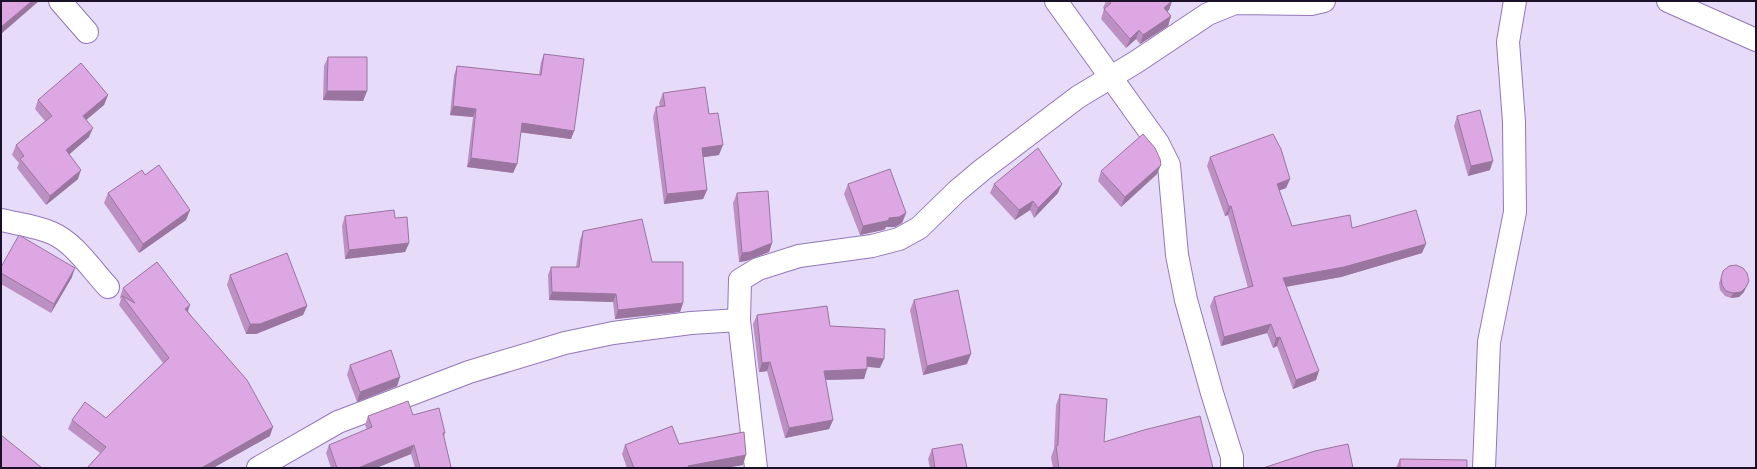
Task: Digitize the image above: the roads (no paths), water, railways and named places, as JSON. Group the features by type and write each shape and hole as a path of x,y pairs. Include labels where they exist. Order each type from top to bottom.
{"street":[{"path":"60,1 87,32"},
{"path":"1056,1 1158,143 1169,165 1177,255 1186,300 1232,457 1232,468"},
{"path":"756,468 739,320 740,280 758,268 799,256 872,246 899,239 919,228 957,191 1078,97 1208,14 1235,3 1310,4 1324,1"},
{"path":"1484,468 1489,342 1515,212 1514,122 1508,42 1515,1"},
{"path":"1668,1 1756,40"},
{"path":"1,220 34,227 54,234 71,246 108,287"},
{"path":"258,468 338,422 469,372 565,344 613,333 691,323 739,320"}]}
